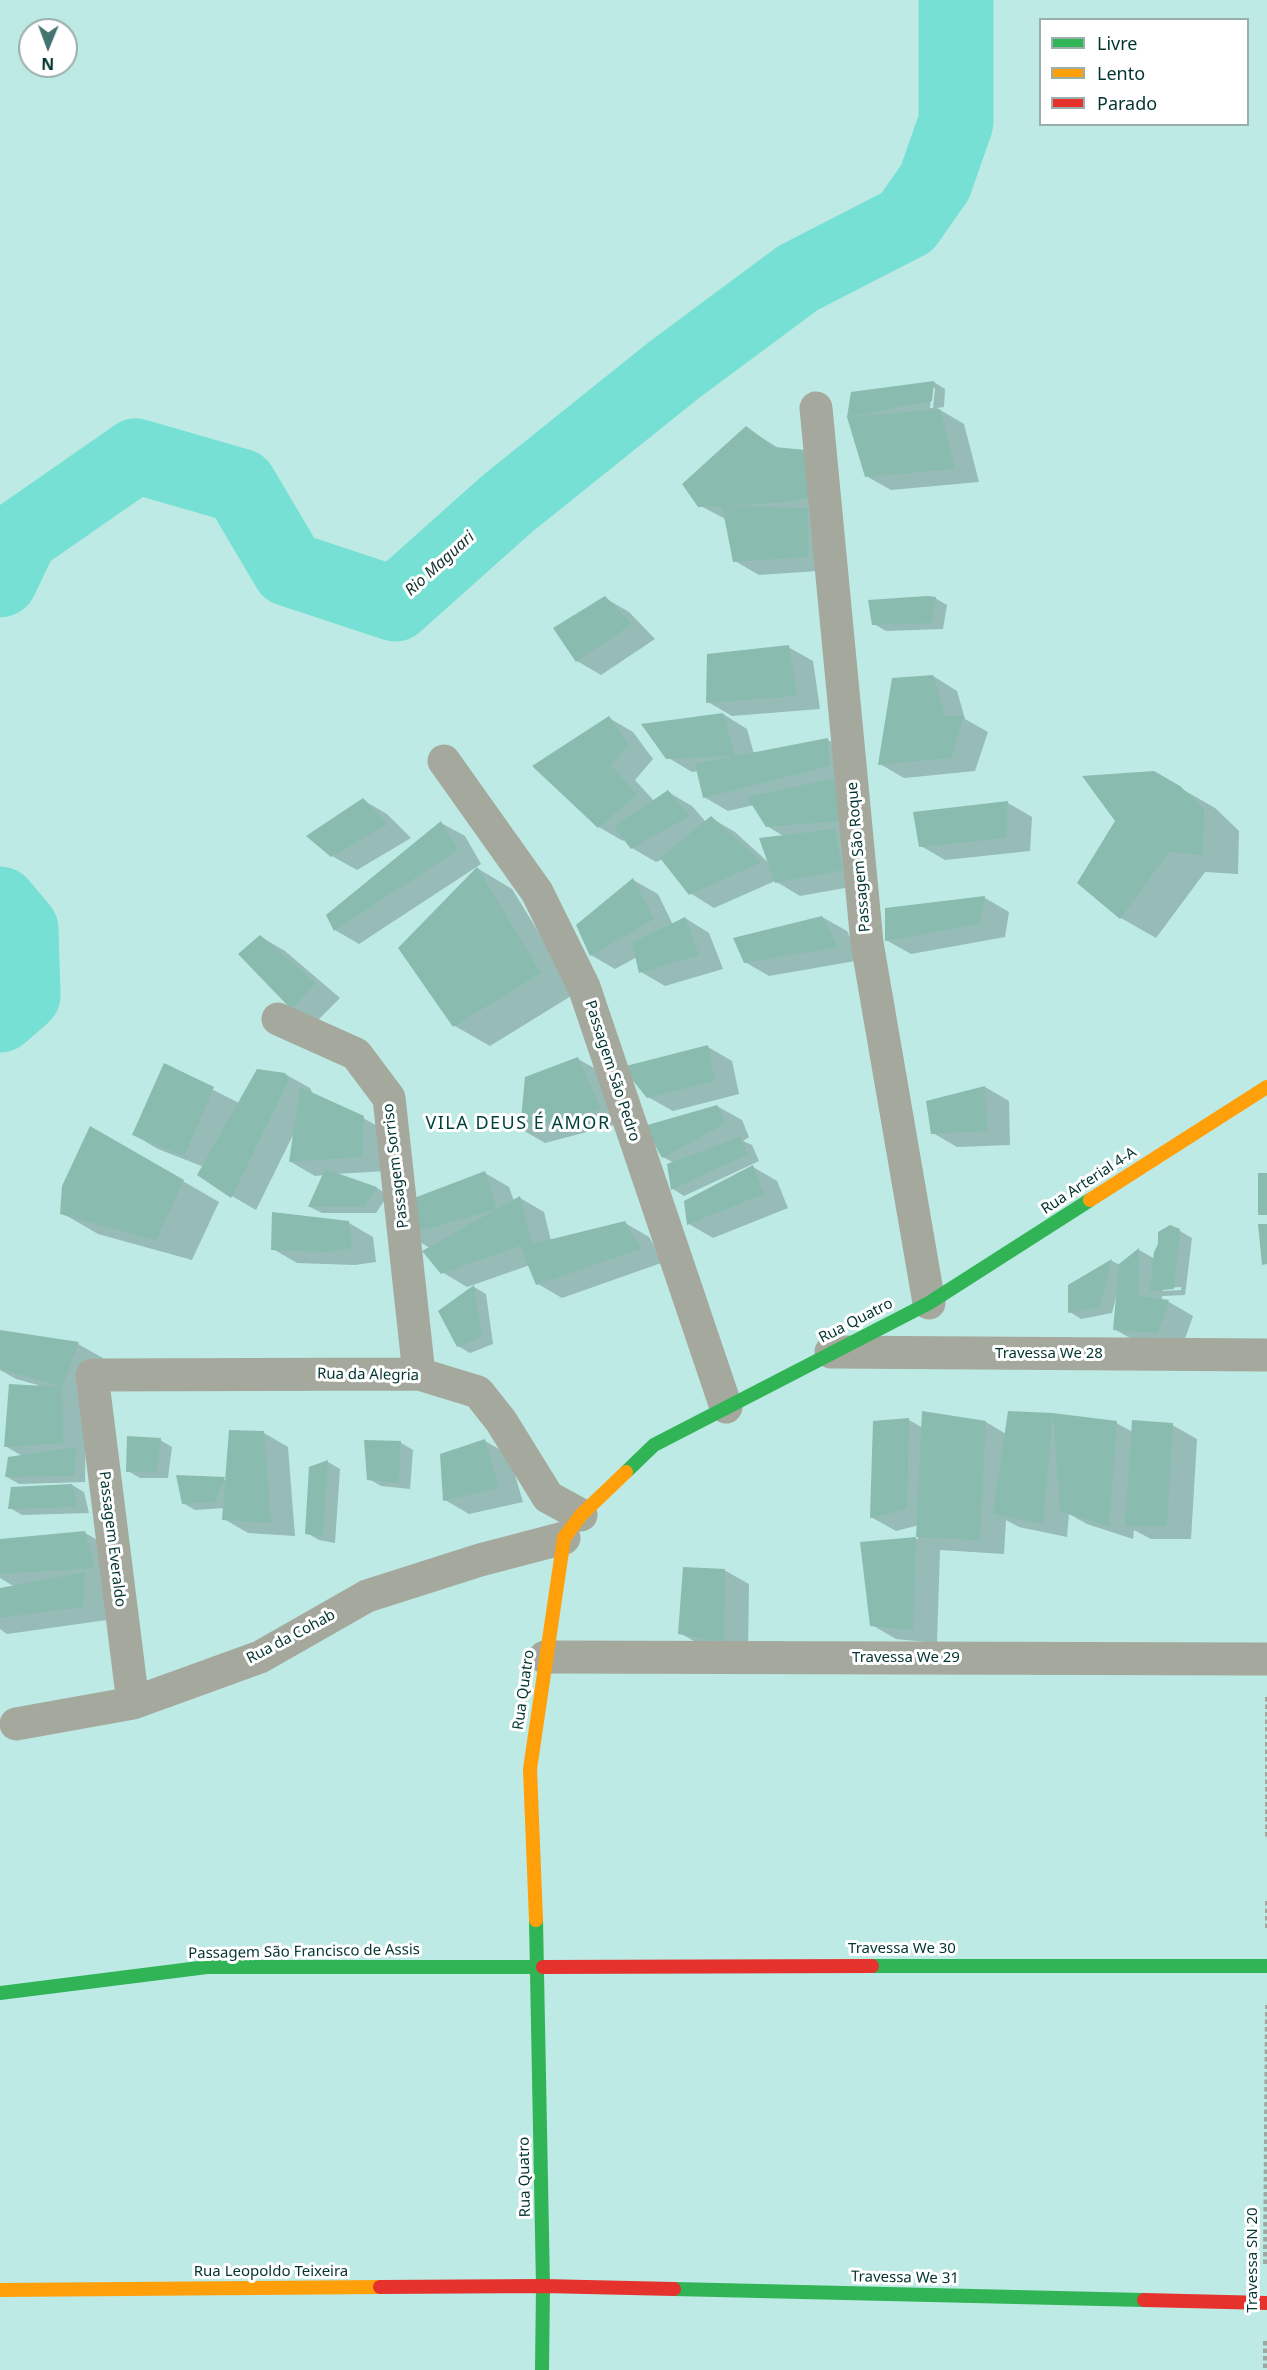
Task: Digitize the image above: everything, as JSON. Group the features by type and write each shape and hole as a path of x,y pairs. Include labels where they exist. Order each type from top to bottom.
{"main road":[{"name":"Rua Arterial 4-A","path":"929,1303 1267,1086"},
{"name":"Rua Quatro","path":"542,2370 543,2286 538,1966 530,1769 545,1657 572,1526 654,1445 929,1303"},
{"name":"Travessa We 30","path":"538,1966 1267,1966"},
{"name":"Passagem São Francisco de Assis","path":"0,1993 207,1967 538,1966"},
{"name":"Travessa We 31","path":"543,2286 1266,2303"},
{"name":"Rua Leopoldo Teixeira","path":"0,2290 543,2286"}],"street":[{"name":"Passagem São Roque","path":"816,408 867,943 929,1303"},
{"name":"Passagem São Pedro","path":"444,761 537,892 584,987 726,1407"},
{"name":"Passagem Sorriso","path":"278,1019 356,1054 388,1098 419,1374"},
{"name":"Travessa We 28","path":"831,1352 1267,1355"},
{"name":"Rua da Alegria","path":"92,1375 419,1374 478,1392 501,1421 548,1497 572,1526"},
{"name":"Passagem Everaldo","path":"92,1375 133,1703"},
{"name":"Rua da Cohab","path":"16,1724 133,1703 260,1657 367,1596 480,1560 572,1526"},
{"name":"Travessa We 29","path":"545,1657 1267,1659"}],"path":[{"path":"1267,1659 1267,1837"},
{"name":"Travessa SN 20","path":"1265,2370 1267,1898"}],"building":[{"path":"934,381 932,401 850,417 940,409 955,469 865,477 847,417 851,392"},
{"path":"746,426 774,447 806,450 816,497 788,502 726,506 808,508 808,557 733,562 722,506 698,507 682,484"},
{"path":"605,596 632,624 576,662 553,628"},
{"path":"936,597 932,623 872,625 868,600"},
{"path":"789,645 797,696 706,703 707,654"},
{"path":"933,675 945,716 964,716 951,758 878,765 892,678"},
{"path":"723,713 735,756 666,759 641,724"},
{"path":"609,716 629,745 611,765 637,795 598,828 532,766"},
{"path":"828,738 830,766 703,798 695,764"},
{"path":"1154,771 1180,786 1204,809 1203,855 1169,852 1120,919 1077,883 1115,821 1082,776"},
{"path":"836,778 841,821 766,827 747,797"},
{"path":"668,790 690,816 631,849 614,827"},
{"path":"363,798 388,824 331,857 306,836"},
{"path":"1008,801 1006,838 919,847 913,812"},
{"path":"711,816 762,862 689,895 660,858"},
{"path":"441,821 458,850 334,931 326,915"},
{"path":"835,829 843,870 775,883 759,838"},
{"path":"477,867 541,973 453,1027 398,948"},
{"path":"633,878 654,919 590,956 576,925"},
{"path":"985,896 980,924 885,941 885,908"},
{"path":"822,916 838,947 744,963 733,938"},
{"path":"685,917 699,955 639,973 632,943"},
{"path":"260,935 316,983 291,1009 238,954"},
{"path":"708,1045 715,1081 647,1098 622,1067"},
{"path":"578,1057 601,1109 520,1130 525,1077"},
{"path":"164,1063 214,1087 184,1156 132,1135"},
{"path":"257,1069 285,1073 289,1080 231,1198 197,1175"},
{"path":"985,1086 987,1131 931,1134 926,1101"},
{"path":"300,1087 364,1116 362,1157 289,1162"},
{"path":"717,1105 726,1123 662,1158 644,1126"},
{"path":"90,1126 184,1180 156,1241 60,1214 62,1186"},
{"path":"740,1137 748,1154 671,1190 667,1164"},
{"path":"753,1165 764,1194 687,1225 684,1201"},
{"path":"325,1169 377,1187 364,1207 308,1207"},
{"path":"485,1171 497,1209 405,1235 401,1203"},
{"path":"1258,1173 1267,1173 1267,1215 1258,1215"},
{"path":"520,1196 532,1244 625,1221 641,1249 536,1285 520,1246 441,1274 422,1251"},
{"path":"272,1212 349,1221 352,1248 330,1252 271,1250"},
{"path":"1258,1224 1267,1224 1267,1264 1262,1265"},
{"path":"1170,1225 1180,1229 1174,1289 1150,1291 1158,1232"},
{"path":"1139,1248 1138,1296 1169,1300 1158,1333 1113,1330 1119,1264"},
{"path":"1112,1259 1100,1307 1068,1313 1068,1285"},
{"path":"474,1285 482,1337 457,1347 438,1311"},
{"path":"0,1330 79,1342 62,1387 0,1369"},
{"path":"9,1384 62,1387 63,1443 4,1447"},
{"path":"922,1411 986,1421 980,1540 916,1537"},
{"path":"1008,1411 1053,1413 1043,1524 993,1514"},
{"path":"1053,1413 1117,1421 1109,1527 1060,1511"},
{"path":"909,1418 907,1509 870,1518 873,1421"},
{"path":"1132,1420 1173,1423 1167,1526 1125,1526"},
{"path":"229,1430 264,1431 271,1523 222,1520"},
{"path":"127,1436 161,1438 157,1472 126,1472"},
{"path":"485,1439 499,1488 443,1501 440,1454"},
{"path":"364,1440 401,1441 399,1483 367,1480"},
{"path":"76,1447 74,1476 5,1477 8,1457"},
{"path":"328,1460 323,1537 305,1534 309,1467"},
{"path":"176,1475 225,1477 215,1502 182,1504"},
{"path":"72,1484 78,1507 8,1509 11,1487"},
{"path":"85,1531 95,1568 0,1574 0,1539"},
{"path":"916,1537 913,1630 870,1626 860,1542"},
{"path":"683,1567 725,1569 724,1643 678,1634"},
{"path":"85,1572 83,1607 0,1618 0,1588"}],"waterway":[{"name":"Rio Maguari","path":"0,580 21,536 136,456 240,486 289,569 395,604 507,504 674,370 798,278 907,222 935,182 956,122 956,0"},
{"name":"Rio Maguari","path":"0,904 21,929 23,995 0,1015"}],"traffic: fast":[{"path":"626,1472 654,1445 929,1303 1090,1200"},
{"path":"536,1920 543,2286 542,2370"},
{"path":"872,1966 1267,1966"},
{"path":"0,1993 207,1967 543,1967"},
{"path":"674,2289 1144,2300"}],"traffic: slow":[{"path":"1090,1200 1267,1087"},
{"path":"536,1920 530,1769 564,1538 581,1515 626,1472"},
{"path":"0,2290 380,2287"}],"traffic: jam":[{"path":"543,1967 872,1966"},
{"path":"380,2287 543,2286 674,2289"},
{"path":"1144,2300 1267,2303"}],"district":[{"name":"VILA DEUS É AMOR","path":"518,1124"}]}
